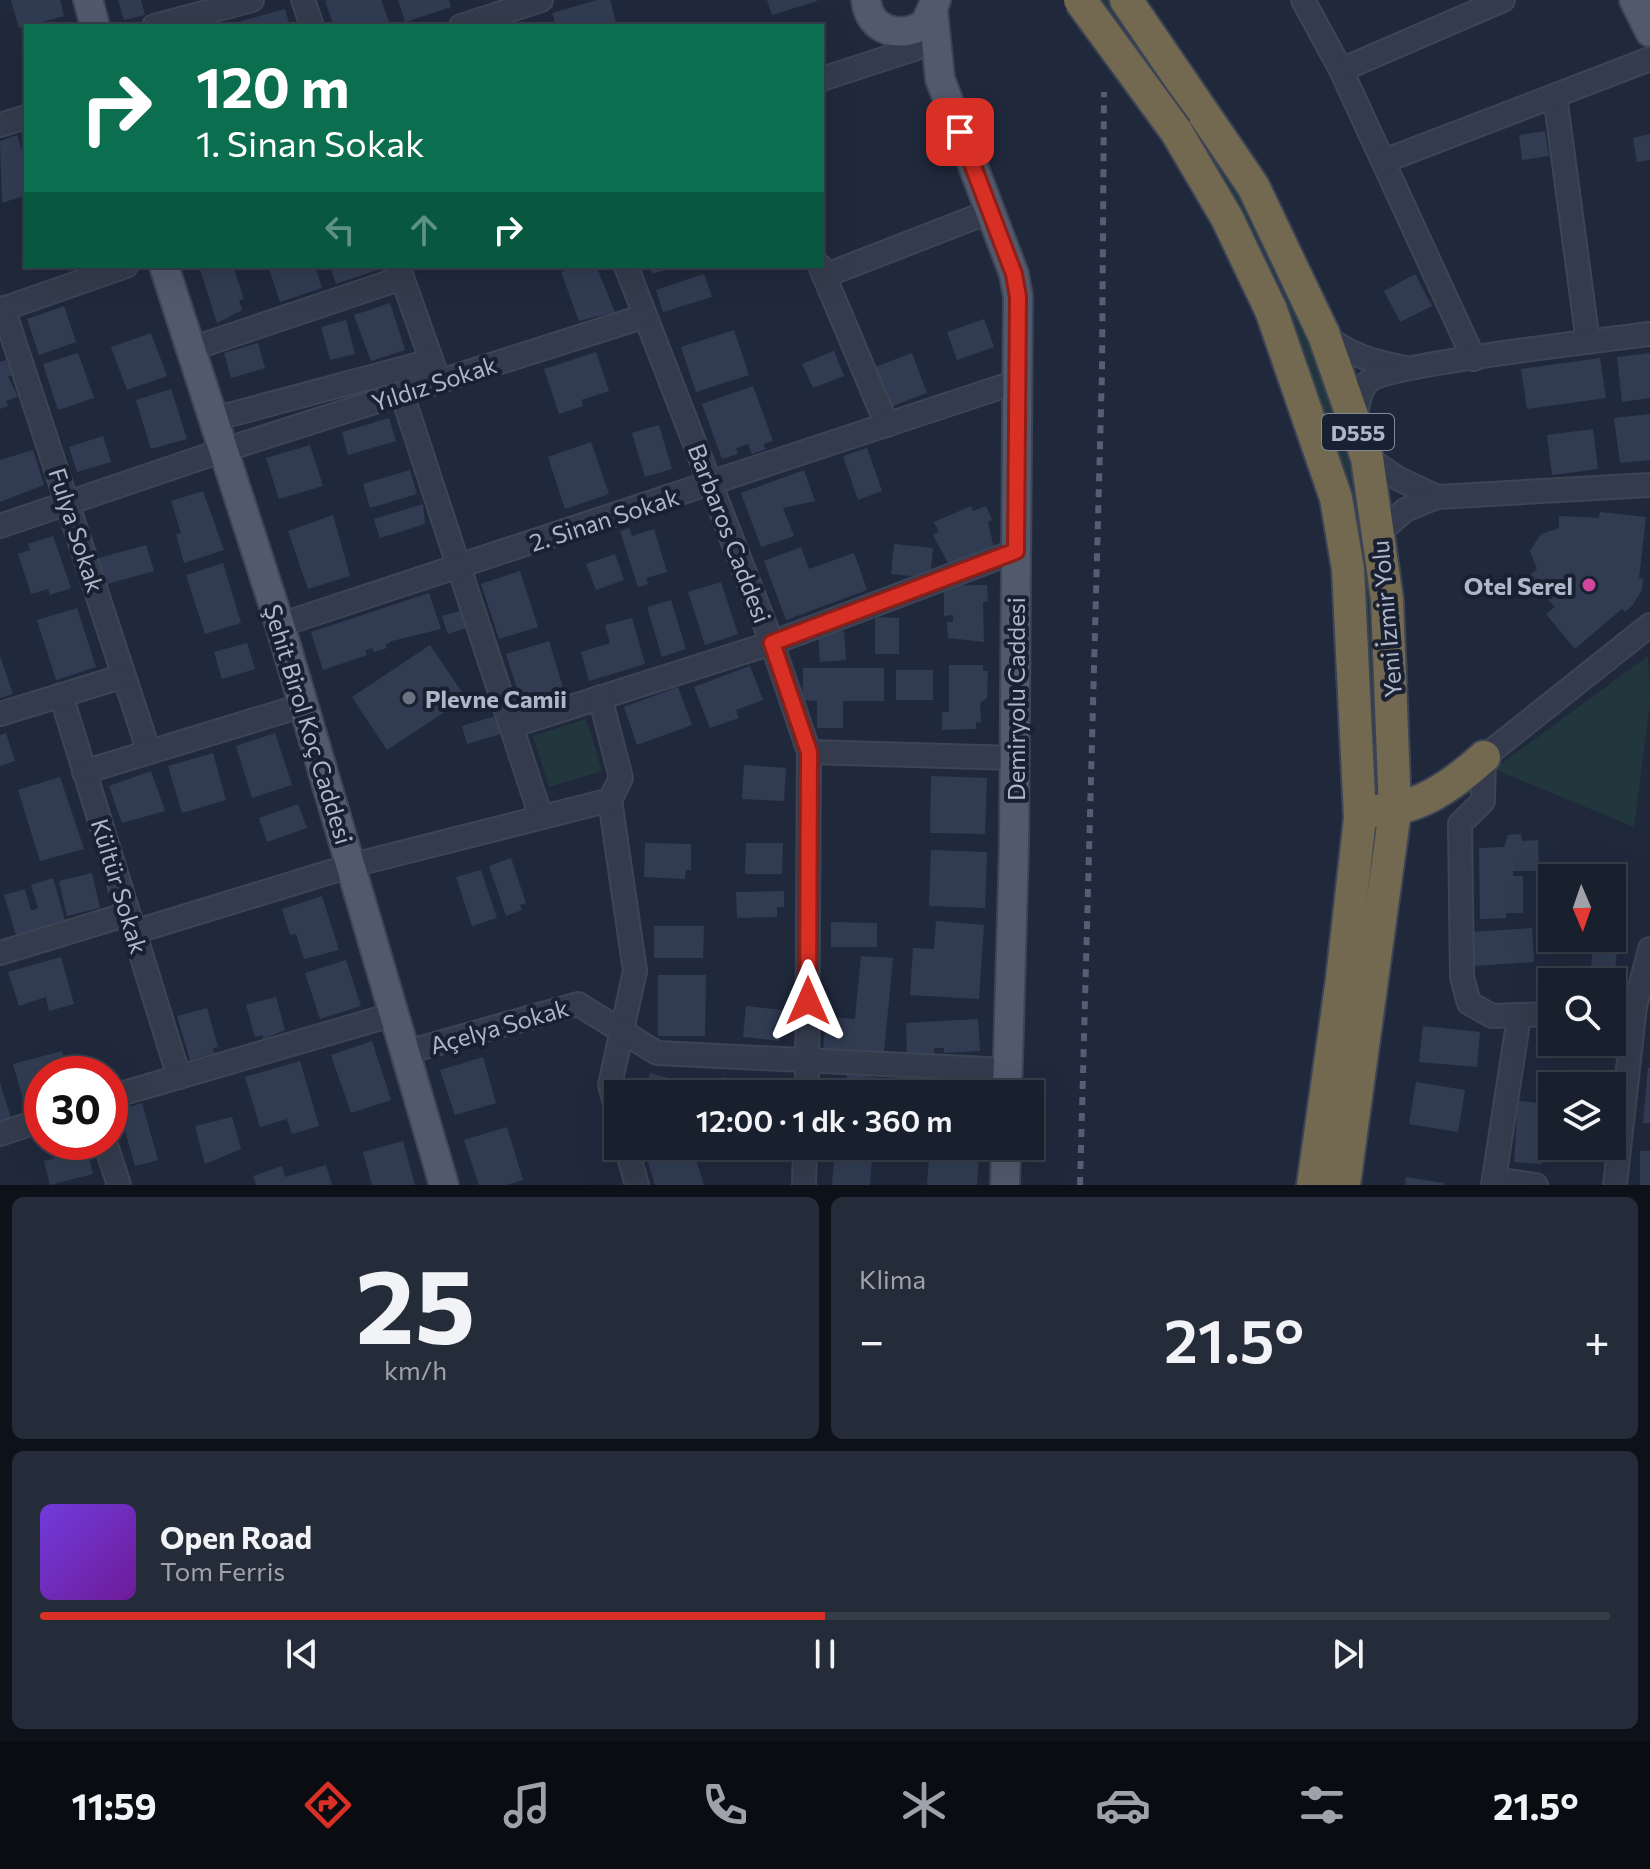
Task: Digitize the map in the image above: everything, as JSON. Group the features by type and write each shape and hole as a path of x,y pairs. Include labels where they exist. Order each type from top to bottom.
{"highway":[{"name":"Yeni İzmir Yolu","path":"1080,0 1176,131 1227,218 1271,310 1336,498 1348,569 1360,812 1342,979 1313,1185"},
{"name":"Yeni İzmir Yolu","path":"1126,0 1253,186 1324,335 1367,458 1387,599 1395,811 1344,1185"},
{"path":"1360,812 1395,811 1407,784 1484,757"}],"main road":[{"path":"88,0 94,24"},
{"path":"866,0 872,18 897,36 940,79"},
{"path":"1634,0 1650,32"},
{"path":"897,36 916,30 934,6"},
{"path":"934,6 940,79"},
{"name":"Demiryolu Caddesi","path":"940,79 1014,274 1018,297 1015,758 1008,1080"},
{"name":"Şehit Birol Koç Caddesi","path":"165,268 280,625 353,865 444,1185"},
{"path":"1005,1185 1006,1160"}],"street":[{"path":"162,24 252,0"},
{"path":"303,0 311,24"},
{"path":"1303,0 1341,70 1474,359"},
{"path":"1341,70 1503,0"},
{"path":"469,24 532,8"},
{"path":"824,78 875,62 897,36"},
{"path":"875,62 897,36"},
{"path":"1384,161 1650,59"},
{"path":"1555,96 1588,342"},
{"path":"0,125 24,118"},
{"path":"887,425 822,271 991,211"},
{"path":"2,309 120,268"},
{"name":"Barbaros Caddesi","path":"627,268 772,643 809,752 807,1080"},
{"path":"191,349 400,272 435,371"},
{"name":"Fulya Sokak","path":"2,309 149,752"},
{"name":"Yıldız Sokak","path":"214,419 435,371 645,316"},
{"path":"1355,422 1361,391 1371,379 1411,368 1650,334"},
{"path":"1324,335 1345,351 1375,363 1411,368"},
{"name":"Yıldız Sokak","path":"0,526 402,394 435,371"},
{"name":"2. Sinan Sokak","path":"280,625 1019,381"},
{"path":"402,394 541,817"},
{"path":"1367,458 1399,479 1437,497"},
{"path":"1379,533 1405,510 1437,497 1650,485"},
{"path":"511,726 772,643 1016,551"},
{"path":"1538,1015 1492,1016 1469,1003 1462,977 1460,824 1483,801 1484,757 1650,625"},
{"path":"0,714 124,676"},
{"name":"Kültür Sokak","path":"61,695 179,1077"},
{"path":"600,697 621,778 610,800 635,971 611,1080"},
{"path":"84,772 304,705"},
{"path":"809,752 1015,758"},
{"path":"0,953 131,923 610,800"},
{"path":"1615,1185 1635,1006 1650,949"},
{"name":"Açelya Sokak","path":"407,1052 578,1004 657,1053 987,1080"},
{"path":"1626,1007 1635,1006"},
{"path":"128,1092 395,1014"},
{"path":"1519,1017 1493,1182 1536,1185"},
{"path":"0,1134 24,1126"},
{"path":"111,1160 119,1185"},
{"path":"630,1160 637,1185"},
{"path":"804,1185 805,1160"}],"green space":[{"path":"1097,0 1109,0 1235,183 1311,337 1351,462 1370,542 1379,774 1374,771 1362,556 1339,456 1301,341 1226,189"},
{"path":"1648,656 1650,702 1634,827 1494,769"},
{"path":"586,719 602,771 549,787 533,736"}],"building":[{"path":"11,0 60,0 64,16 24,24 19,28"},
{"path":"118,0 141,0 145,15 124,20"},
{"path":"381,0 390,24 333,24 325,1"},
{"path":"398,0 449,0 451,7 405,22"},
{"path":"597,0 610,0 616,24 555,24 552,13"},
{"path":"767,0 817,0 817,1 772,15"},
{"path":"285,9 289,24 242,24 241,21"},
{"path":"1545,131 1549,156 1522,160 1519,135"},
{"path":"1650,134 1650,160 1637,162 1633,138"},
{"path":"17,135 24,158 24,196 2,203 0,141"},
{"path":"200,268 234,268 244,299 239,300 242,310 217,323"},
{"path":"269,268 316,268 322,288 280,302"},
{"path":"331,268 380,268 380,269 336,284"},
{"path":"571,268 597,268 615,312 579,321 561,272"},
{"path":"650,268 673,268 652,274"},
{"path":"704,274 712,297 663,312 656,290"},
{"path":"1415,274 1432,306 1400,322 1384,291"},
{"path":"390,303 405,350 371,361 354,315"},
{"path":"64,306 76,342 39,355 27,319"},
{"path":"984,319 994,347 957,360 947,332"},
{"path":"346,320 355,354 330,360 321,327"},
{"path":"734,330 749,375 696,392 681,347"},
{"path":"151,333 167,376 127,390 111,347"},
{"path":"258,343 265,368 231,378 224,353"},
{"path":"834,351 844,376 813,388 802,364"},
{"path":"596,352 609,391 581,400 583,406 559,414 544,369"},
{"path":"78,353 94,398 58,410 43,364"},
{"path":"912,353 927,393 890,407 875,367"},
{"path":"1650,353 1650,398 1622,402 1617,357"},
{"path":"1600,358 1606,398 1527,409 1521,369"},
{"path":"6,360 12,375 8,376 18,397 6,401 8,406 0,409 0,362"},
{"path":"753,386 773,441 763,444 766,449 752,454 748,444 736,448 738,454 722,459 702,404"},
{"path":"171,389 187,439 151,449 136,400"},
{"path":"1650,414 1650,460 1620,463 1614,418"},
{"path":"389,418 396,441 348,455 342,432"},
{"path":"659,425 672,469 645,477 632,433"},
{"path":"1593,429 1598,469 1552,475 1547,435"},
{"path":"103,436 111,462 77,472 69,447"},
{"path":"591,442 609,494 565,509 548,457"},
{"path":"310,445 323,486 279,499 266,458"},
{"path":"867,448 882,491 858,500 843,456"},
{"path":"33,450 44,485 0,502 0,460"},
{"path":"410,470 417,494 370,508 363,484"},
{"path":"804,470 815,501 783,508 794,536 761,547 741,493"},
{"path":"203,491 224,550 184,563 176,534 181,533 171,501"},
{"path":"423,504 425,524 380,538 374,519"},
{"path":"971,506 973,511 986,506 992,520 988,522 994,548 948,563 933,535 939,532 934,522"},
{"name":"Otel Serel","path":"1600,512 1646,517 1639,578 1643,579 1642,590 1632,606 1625,612 1622,609 1575,649 1546,614 1555,607 1528,577 1537,569 1530,551 1541,534 1559,528 1559,516 1599,518"},
{"path":"333,515 350,576 308,589 288,531"},
{"path":"629,528 632,536 654,529 667,572 646,578 648,584 638,587 620,531"},
{"path":"53,536 71,588 50,595 48,589 31,594 18,554 30,550 28,544"},
{"path":"894,544 933,548 930,578 891,574"},
{"path":"146,545 154,571 107,584 99,558"},
{"path":"801,547 809,569 854,553 867,590 786,620 764,561"},
{"path":"615,554 624,580 596,590 586,564"},
{"path":"223,563 241,623 205,634 186,575"},
{"path":"520,571 538,627 499,639 481,584"},
{"path":"721,582 738,634 705,645 688,592"},
{"path":"987,585 988,601 983,602 984,642 948,638 947,622 953,622 953,615 944,616 944,586"},
{"path":"429,593 441,629 392,641 385,645 387,648 374,652 372,648 365,651 367,655 323,670 311,632"},
{"path":"671,600 686,649 662,657 647,607"},
{"path":"77,608 96,667 56,680 37,620"},
{"path":"460,611 466,628 448,634 442,616"},
{"path":"875,617 899,618 899,654 875,654"},
{"path":"632,618 645,664 589,681 581,652 610,643 605,625"},
{"path":"844,631 846,660 820,662 818,632"},
{"path":"549,641 564,691 522,704 506,654"},
{"path":"247,643 255,669 222,679 214,652"},
{"name":"Plevne Camii","path":"430,645 466,698 387,750 352,697"},
{"path":"0,656 13,694 0,698"},
{"path":"949,665 983,665 983,671 988,671 987,698 980,703 981,723 976,722 976,729 942,730 942,712 949,712"},
{"path":"750,666 763,700 736,710 739,718 710,728 694,687"},
{"path":"803,668 884,668 884,701 843,701 843,728 817,728 817,701 803,700"},
{"path":"896,670 933,670 933,700 896,700"},
{"path":"678,687 692,725 637,745 624,707"},
{"path":"495,716 501,734 467,744 462,726"},
{"path":"6,733 15,761 0,766 0,735"},
{"path":"275,733 292,785 252,798 236,746"},
{"path":"213,753 226,800 182,813 168,766"},
{"path":"744,765 786,768 784,801 742,799"},
{"path":"151,771 165,811 122,823 109,786"},
{"path":"931,776 987,778 985,834 930,833"},
{"path":"60,777 84,849 40,861 18,790"},
{"path":"298,804 307,828 267,842 259,818"},
{"path":"1521,834 1522,841 1538,840 1538,871 1513,871 1513,876 1523,876 1523,913 1506,913 1506,918 1480,919 1479,848 1504,847 1508,835"},
{"path":"645,843 691,844 691,870 686,870 685,879 644,877"},
{"path":"746,843 783,843 782,874 745,874"},
{"path":"931,850 987,852 985,908 929,906"},
{"path":"511,858 526,903 520,905 522,910 506,916 489,866"},
{"path":"1557,862 1613,863 1613,864"},
{"path":"481,870 497,918 472,926 456,877"},
{"path":"92,873 100,908 67,916 59,881"},
{"path":"53,878 65,920 16,935 4,895 25,889 31,911 38,908 31,885"},
{"path":"784,891 784,907 777,907 777,917 737,918 736,892"},
{"path":"322,896 339,950 304,959 296,934 290,935 282,909"},
{"path":"936,921 984,925 979,999 910,995 913,948 934,949"},
{"path":"831,922 877,923 877,947 831,947"},
{"path":"654,926 704,926 703,958 654,958"},
{"path":"1532,928 1534,962 1473,966 1471,932"},
{"path":"1592,952 1617,952 1615,968 1591,968"},
{"path":"861,956 893,958 884,1052 823,1051 826,1017 855,1019"},
{"path":"61,957 74,1004 49,1011 46,997 19,1006 8,972"},
{"path":"346,960 361,1006 320,1019 305,973"},
{"path":"658,975 706,975 705,1036 658,1036"},
{"path":"276,997 285,1030 263,1039 263,1035 255,1037 246,1005"},
{"path":"746,1006 783,1010 779,1041 743,1037"},
{"path":"207,1008 218,1047 213,1048 214,1053 190,1060 177,1016"},
{"path":"978,1019 980,1051 944,1053 944,1048 934,1048 935,1054 907,1056 906,1023"},
{"path":"1423,1026 1480,1032 1477,1067 1419,1062"},
{"path":"372,1041 391,1100 351,1113 331,1055"},
{"path":"62,1051 63,1056 43,1056"},
{"path":"483,1057 496,1103 455,1115 440,1070"},
{"path":"24,1061 24,1103 13,1064"},
{"path":"300,1061 319,1126 292,1134 287,1119 260,1127 245,1077"},
{"path":"1648,1068 1650,1123 1643,1123"},
{"path":"650,1073 676,1080 649,1080"},
{"path":"847,1073 879,1078 879,1080 846,1080"},
{"path":"1416,1082 1465,1090 1458,1132 1409,1124"},
{"path":"0,1083 11,1118 0,1121"},
{"path":"1518,1101 1538,1103 1538,1160 1542,1160 1542,1164 1514,1162"},
{"path":"142,1103 158,1160 135,1166 128,1142 128,1107"},
{"path":"232,1117 241,1149 205,1164 195,1126"},
{"path":"507,1127 523,1180 507,1185 479,1185 464,1140"},
{"path":"403,1141 415,1185 372,1185 363,1152"},
{"path":"1640,1151 1650,1151 1650,1185 1640,1185"},
{"path":"90,1160 93,1174 50,1185 44,1161"},
{"path":"647,1160 696,1160 704,1185 655,1185"},
{"path":"834,1160 872,1160 870,1185 832,1185"},
{"path":"929,1160 979,1160 977,1185 927,1185"},
{"path":"326,1165 332,1185 256,1185 253,1176 282,1166 285,1177"},
{"path":"1406,1177 1444,1183 1444,1185 1405,1185"}],"railway":[{"path":"1080,1185 1102,372 1104,92"}],"place":[{"name":"Otel Serel","path":"1589,585"},
{"name":"Plevne Camii","path":"409,698"}],"route":[{"path":"808,1001 809,752 772,643 1016,551 1018,297 1014,274 960,132"}]}
